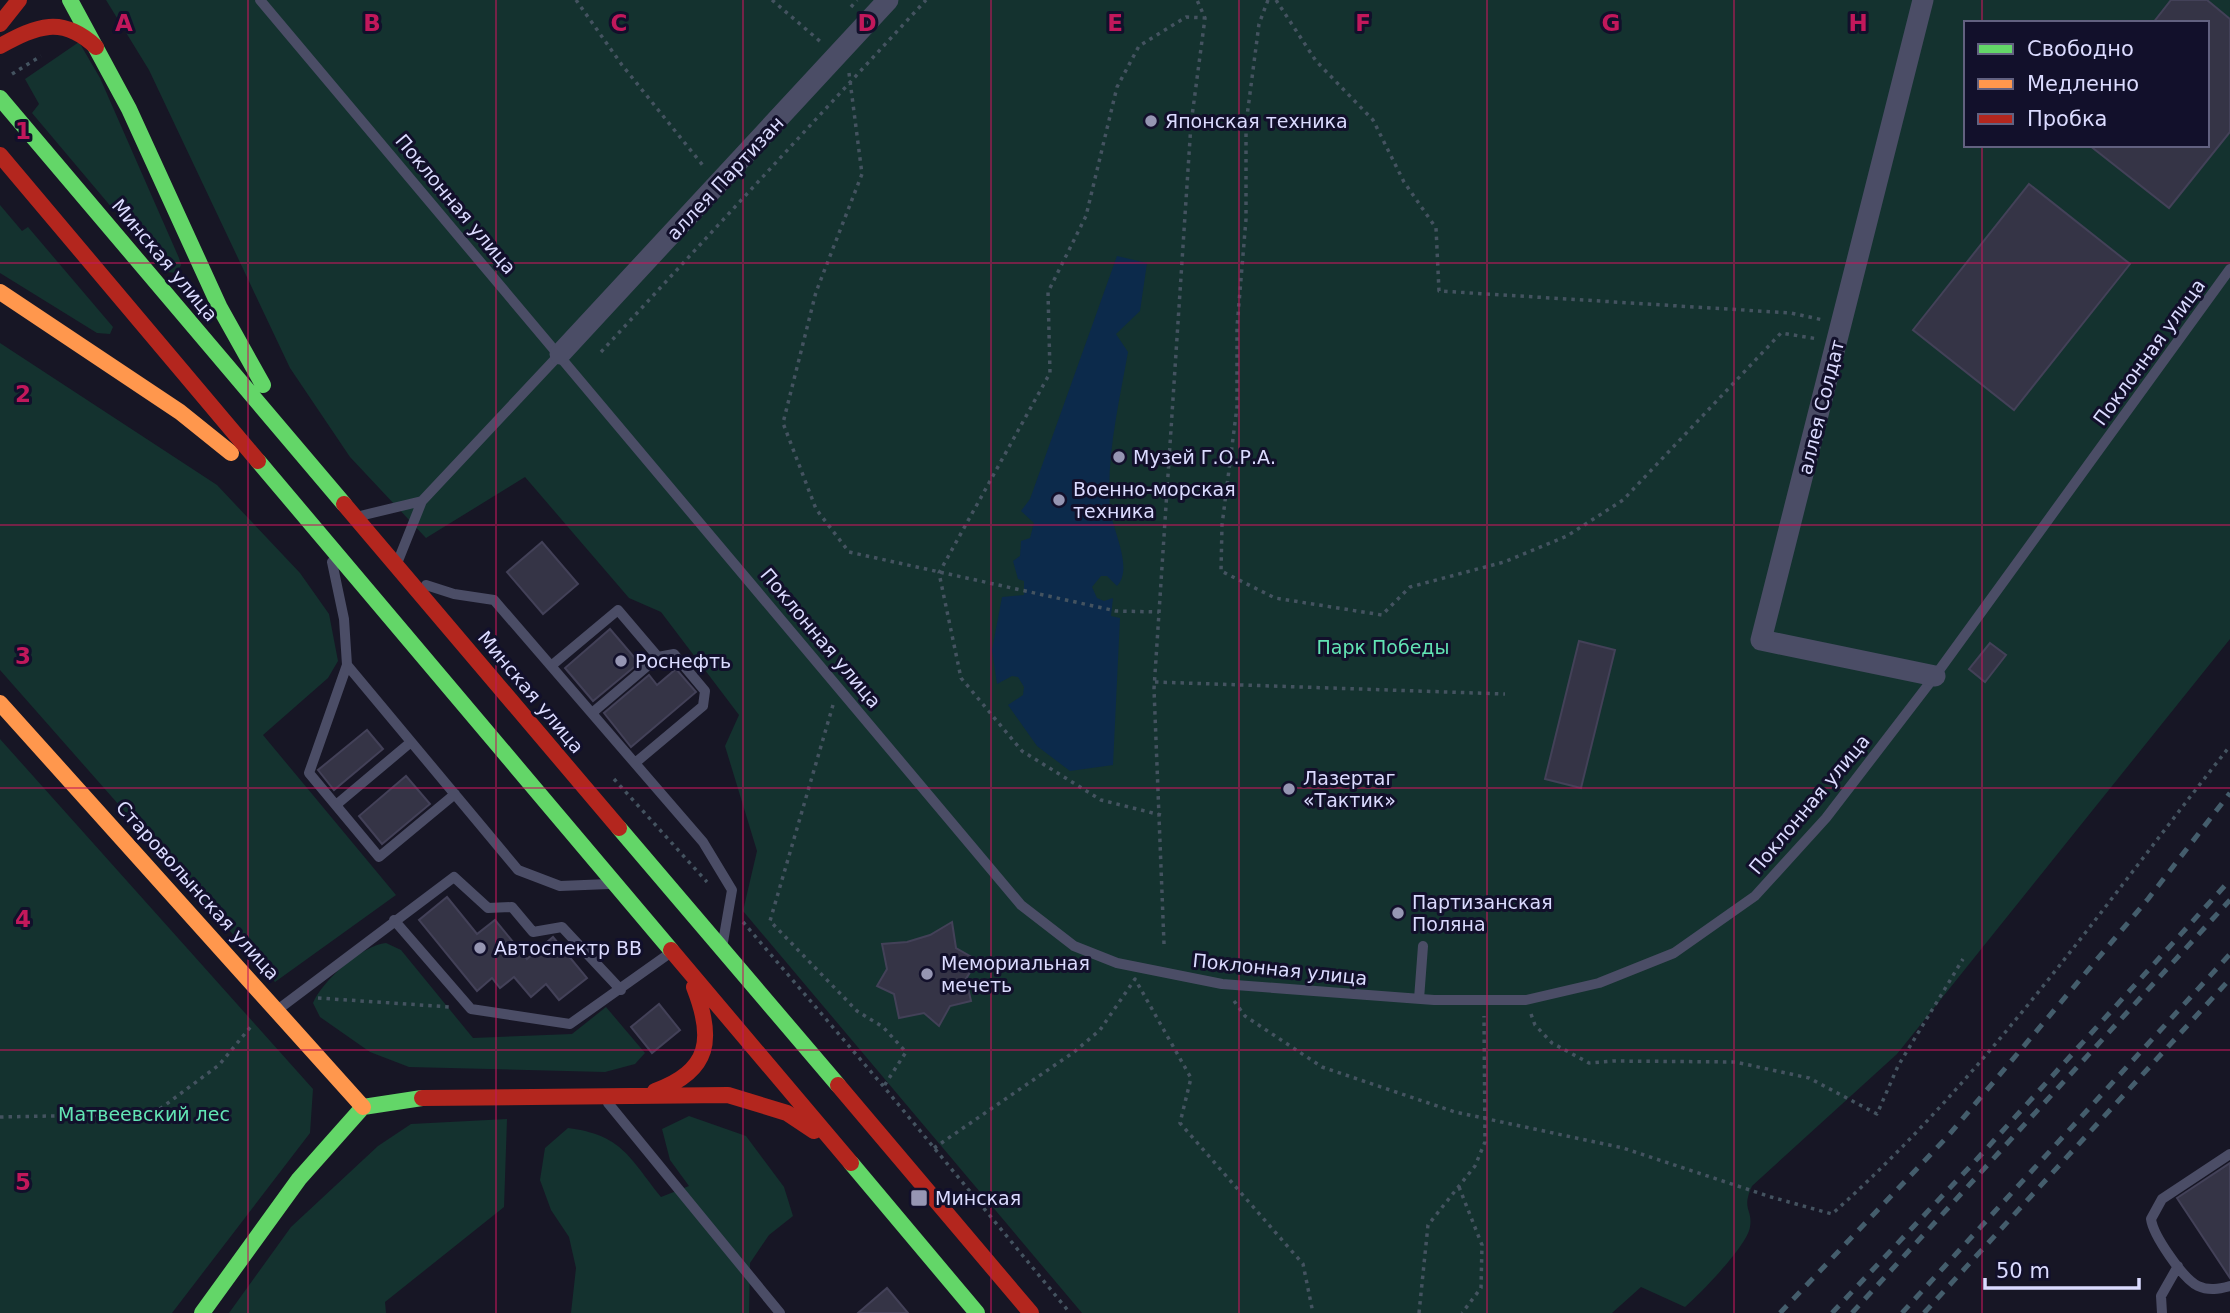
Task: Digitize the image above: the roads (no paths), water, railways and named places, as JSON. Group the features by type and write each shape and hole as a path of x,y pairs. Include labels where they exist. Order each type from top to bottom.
{"main road":[{"path":"0,24 16,8 19,0"},
{"path":"70,0 88,27 125,100 197,263 249,363 317,472"},
{"path":"0,46 37,29 69,26 82,31 97,48"},
{"name":"Минская улица","path":"0,98 1031,1313"},
{"path":"0,155 977,1313"},
{"path":"0,292 180,412 290,501"},
{"name":"Староволынская улица","path":"0,703 363,1107"},
{"path":"644,1094 674,1086 692,1073 707,1042 702,1008 685,967"},
{"path":"202,1313 299,1179 363,1107 417,1098 644,1094 728,1096 787,1113 833,1143"}],"street":[{"name":"аллея Партизан","path":"560,354 888,0"},
{"name":"аллея Солдат","path":"1923,0 1761,640 1935,676"}],"lane":[{"name":"Поклонная улица","path":"260,0 1021,905 1074,946 1117,963 1222,984 1419,999 1526,1000 1599,983 1674,953 1755,896 1826,818 1935,676 2230,269"},
{"path":"396,565 422,501 560,354"},
{"path":"356,517 422,501"},
{"path":"329,547 344,619 347,665 309,773 379,858 455,794"},
{"path":"408,579 454,594 494,600 703,842 732,890 722,948"},
{"path":"551,666 618,610 658,657"},
{"path":"592,713 658,657 674,654 705,691 704,706 635,763"},
{"path":"347,665 518,870 560,886 614,884"},
{"path":"335,805 411,742"},
{"path":"275,1007 295,996 454,877 488,908 512,907 533,932 562,927 621,990"},
{"path":"394,920 471,1009 570,1024 621,990 671,951"},
{"path":"1419,999 1423,946"},
{"path":"602,1095 780,1313"},
{"path":"2230,1154 2162,1199 2152,1212 2155,1233 2196,1286 2208,1290 2230,1286"},
{"path":"2162,1313 2161,1296 2178,1266"}],"water":[{"path":"1117,256 1147,263 1140,311 1116,334 1128,352 1114,430 1109,489 1110,508 1123,559 1122,578 1117,586 1107,576 1101,576 1092,587 1097,598 1104,601 1113,598 1111,616 1120,618 1113,765 1070,771 1037,746 1008,705 1023,695 1024,687 1018,677 1012,676 997,684 992,650 1002,597 1024,595 1024,581 1018,579 1013,561 1020,556 1021,541 1030,538 1034,523 1021,511 1030,499"}],"railway":[{"path":"1780,1313 1948,1136 2148,899 2230,793"},
{"path":"1832,1313 1978,1158 2230,880"},
{"path":"1852,1313 2230,900"},
{"path":"1902,1313 2230,954"},
{"path":"1924,1313 2230,979"}],"place":[{"name":"Японская техника","path":"1151,121"},
{"name":"Музей Г.О.Р.А.","path":"1119,457"},
{"name":"Военно-морская техника","path":"1059,500"},
{"name":"Роснефть","path":"621,661"},
{"name":"Лазертаг «Тактик»","path":"1289,789"},
{"name":"Партизанская Поляна","path":"1398,913"},
{"name":"Автоспектр ВВ","path":"480,948"},
{"name":"Мемориальная мечеть","path":"927,974"},
{"name":"Минская","path":"919,1198"}],"park label":[{"name":"Парк Победы","path":"1383,647"},
{"name":"Матвеевский лес","path":"144,1114"}]}
